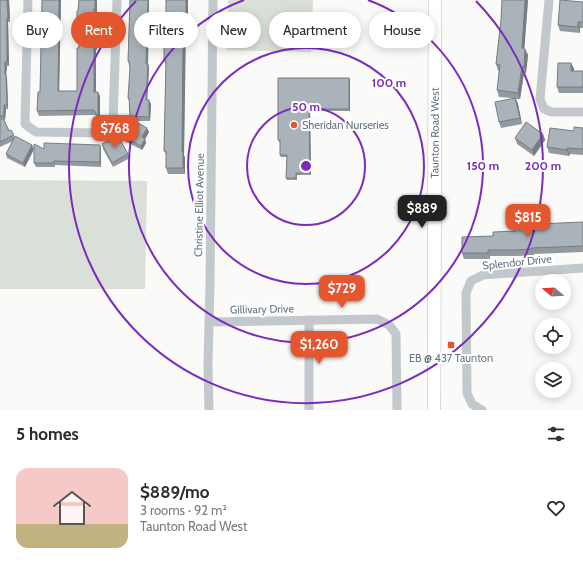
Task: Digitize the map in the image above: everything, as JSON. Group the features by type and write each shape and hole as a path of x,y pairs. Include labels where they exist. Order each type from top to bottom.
{"main road":[{"name":"Taunton Road West","path":"434,410 435,0"}],"street":[{"path":"28,0 25,124 36,132 104,133 113,122 117,0"},
{"name":"Christine Elliot Avenue","path":"209,410 213,0"},
{"path":"549,0 540,99 544,109 552,112 583,112"},
{"name":"Splendor Drive","path":"482,410 472,404 467,393 466,293 472,281 483,276 583,268"},
{"name":"Gillivary Drive","path":"209,322 377,319 389,325 396,334 397,410"},
{"path":"308,410 309,320"}],"shaded area":[{"path":"228,0 313,0 313,12 269,12 269,48 311,48 311,52 227,50 227,48 261,48 261,12 228,12"},
{"path":"0,180 147,181 145,289 0,289"}],"building":[{"path":"0,0 7,0 8,18 7,62 5,62 7,105 4,105 4,116 0,116"},
{"path":"42,0 59,0 59,12 42,12"},
{"path":"79,0 95,0 94,12 77,12"},
{"path":"130,0 148,0 148,12 134,12 134,48 146,48 146,64 148,64 146,100 149,100 149,117 130,116 128,98 130,68 128,61"},
{"path":"166,0 186,0 186,12 166,12"},
{"path":"502,0 525,0 522,48 525,49 524,67 522,67 518,93 497,90 500,65 496,64"},
{"path":"560,0 583,2 583,22 578,22 578,27 558,25"},
{"path":"41,48 58,48 58,91 77,91 77,48 94,48 94,92 98,92 98,117 94,110 37,111 38,92 40,92"},
{"path":"164,48 183,48 183,168 166,168 166,151 164,151 166,60 164,60"},
{"path":"558,63 571,63 571,71 583,71 583,87 557,87"},
{"name":"Sheridan Nurseries","path":"278,78 349,78 349,109 309,109 310,173 296,173 296,178 286,178 287,155 280,155 280,140 278,140"},
{"path":"515,98 520,118 499,122 495,102"},
{"path":"3,118 9,131 11,130 14,135 0,142 0,120"},
{"path":"129,118 147,128 142,137 145,139 141,146 120,135 133,128 126,124"},
{"path":"526,122 543,134 532,150 515,138"},
{"path":"574,127 583,128 583,149 567,148 567,150 547,147 550,128 574,131"},
{"path":"15,136 32,145 23,163 6,154"},
{"path":"118,136 128,154 112,163 102,144"},
{"path":"44,143 100,145 100,162 54,161 54,163 34,163 34,144 44,149"},
{"path":"583,222 583,246 488,250 488,253 462,253 462,237 493,236 493,232 515,231 514,227 538,224"}],"place":[{"name":"Sheridan Nurseries","path":"294,125"},
{"name":"EB @ 437 Taunton","path":"451,345"}]}
